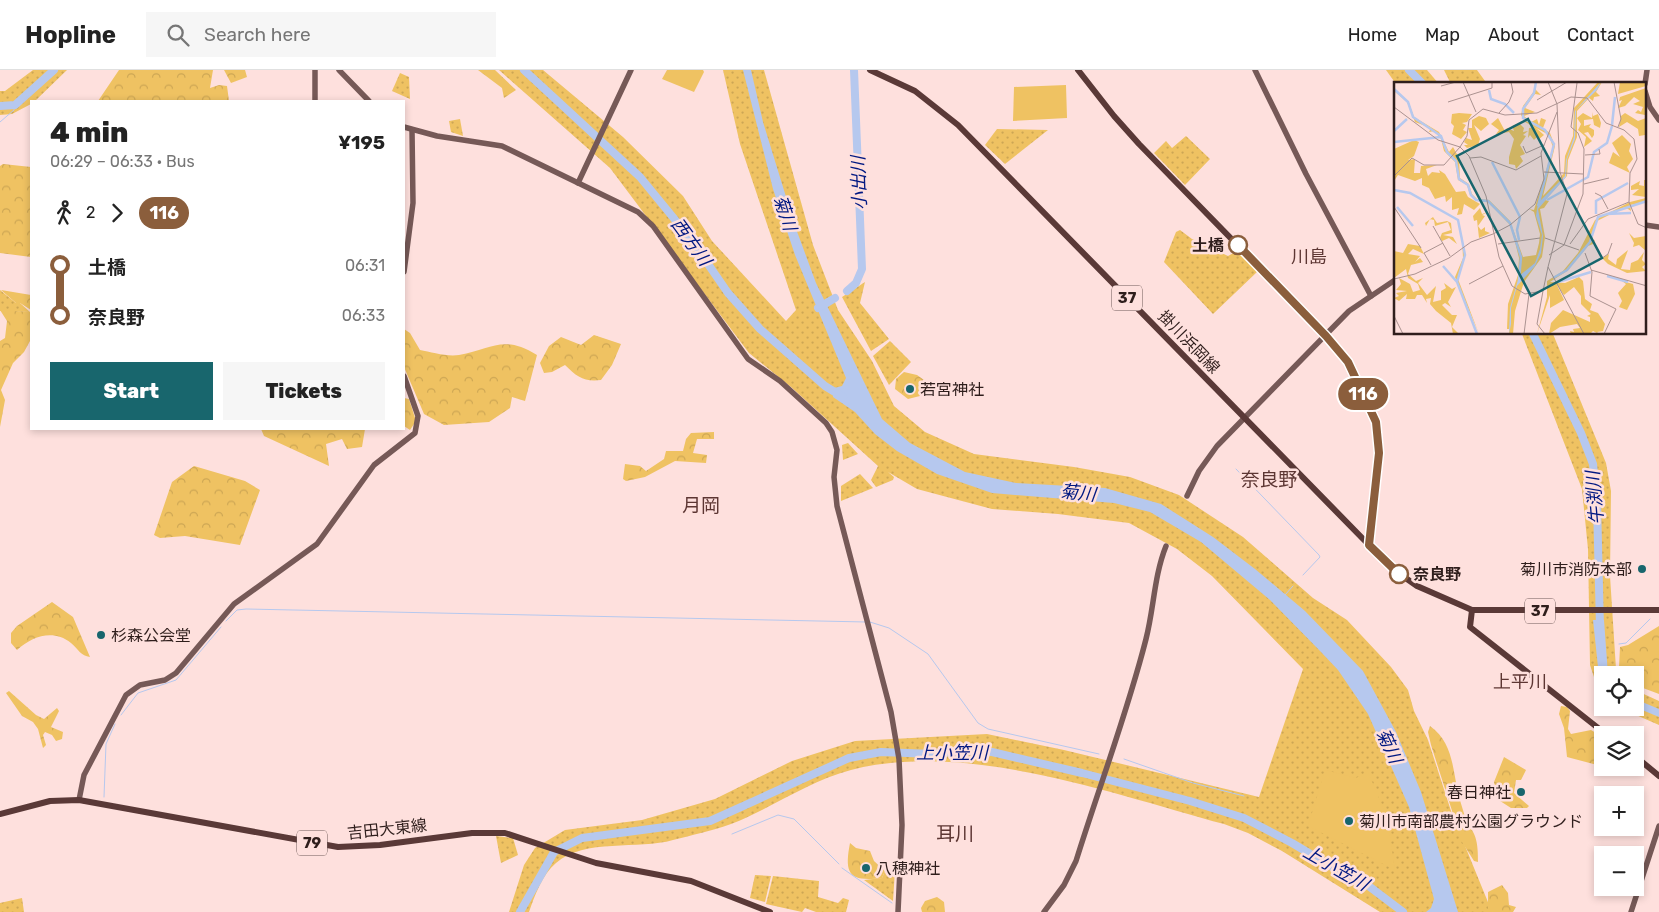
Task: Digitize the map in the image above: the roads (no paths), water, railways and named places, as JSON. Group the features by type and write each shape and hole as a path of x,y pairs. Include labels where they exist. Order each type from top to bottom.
{"main road":[{"name":"掛川浜岡線","path":"870,70 915,91 958,125 1369,545 1397,572 1417,586 1472,610 1659,610"},
{"path":"1078,70 1130,134 1326,336 1348,362 1376,422 1379,442 1369,545"},
{"path":"1472,610 1470,627 1596,726"},
{"path":"1644,764 1659,776"},
{"name":"吉田大東線","path":"0,814 50,801 79,800 338,847 363,847 487,832 513,834 601,864 685,879 770,912"}],"street":[{"path":"315,70 315,100"},
{"path":"339,70 368,100"},
{"path":"578,183 631,70"},
{"path":"1254,70 1324,209 1371,296"},
{"path":"1646,94 1650,106 1659,120"},
{"path":"405,127 502,146 624,204 646,218 748,359 780,380 826,423 832,432 837,450 834,477 837,506 896,736 902,816 898,912"},
{"path":"405,265 414,204 412,130"},
{"path":"1646,225 1659,227"},
{"path":"1187,496 1206,460 1244,418 1349,311 1394,281"},
{"path":"79,800 84,774 126,695 140,685 165,680 176,673 234,604 317,544 374,466 415,433 418,416 405,379"},
{"path":"1044,912 1064,885 1076,860 1146,638 1153,590 1166,546"},
{"path":"1631,912 1659,826"}],"water":[{"name":"菊川","path":"743,70 751,70 763,122 795,226 816,283 882,419 910,443 965,472 1016,483 1105,488 1161,504 1213,537 1305,611 1363,671 1396,732 1421,792 1458,912 1426,912 1431,908 1434,899 1409,807 1368,714 1338,670 1270,600 1201,542 1150,512 1114,503 992,493 937,474 897,451 875,434 855,412 833,397 834,388 842,386 846,378 795,255 773,189"},
{"path":"1593,620 1604,620 1607,666 1598,666"},
{"path":"1644,703 1659,709 1659,717 1644,711"}],"waterway":[{"name":"西方川","path":"0,106 15,105 54,70"},
{"name":"西方川","path":"524,70 640,177 690,238 728,293 760,329 825,386 843,397"},
{"name":"小出川","path":"847,291 856,283 862,269 854,70"},
{"name":"牛渕川","path":"1409,70 1421,82"},
{"path":"0,122 14,110 15,105"},
{"name":"小出川","path":"818,308 835,298"},
{"name":"牛渕川","path":"1533,335 1581,433 1593,464 1597,502 1600,628"},
{"path":"1236,469 1319,555 1320,557 1303,575"},
{"path":"1285,595 1293,586"},
{"path":"226,621 237,610 246,609 866,622"},
{"path":"1619,644 1626,643 1650,619"},
{"path":"870,622 889,628 928,654 978,723 988,729 1099,754"},
{"path":"121,715 138,693 176,680 221,627"},
{"path":"104,797 106,744 115,724"},
{"name":"上小笠川","path":"520,912 554,852 582,838 710,821 849,758 881,752 933,754 962,751 992,752 1082,773 1190,801 1244,818 1292,843 1339,871 1362,881 1403,912"},
{"path":"1124,759 1193,783 1244,796"},
{"path":"732,834 778,815 794,819 839,864"},
{"path":"842,868 892,903"}],"place":[{"name":"土橋","path":"1238,245"},
{"name":"若宮神社","path":"910,389"},
{"name":"菊川市消防本部","path":"1642,569"},
{"name":"奈良野","path":"1399,574"},
{"name":"杉森公会堂","path":"101,635"},
{"name":"春日神社","path":"1521,792"},
{"name":"菊川市南部農村公園グラウンド","path":"1349,821"},
{"name":"八穂神社","path":"866,868"}],"district":[{"name":"川島","path":"1309,257"},
{"name":"奈良野","path":"1269,479"},
{"name":"月岡","path":"701,505"},
{"name":"上平川","path":"1520,682"},
{"name":"耳川","path":"955,833"}]}
